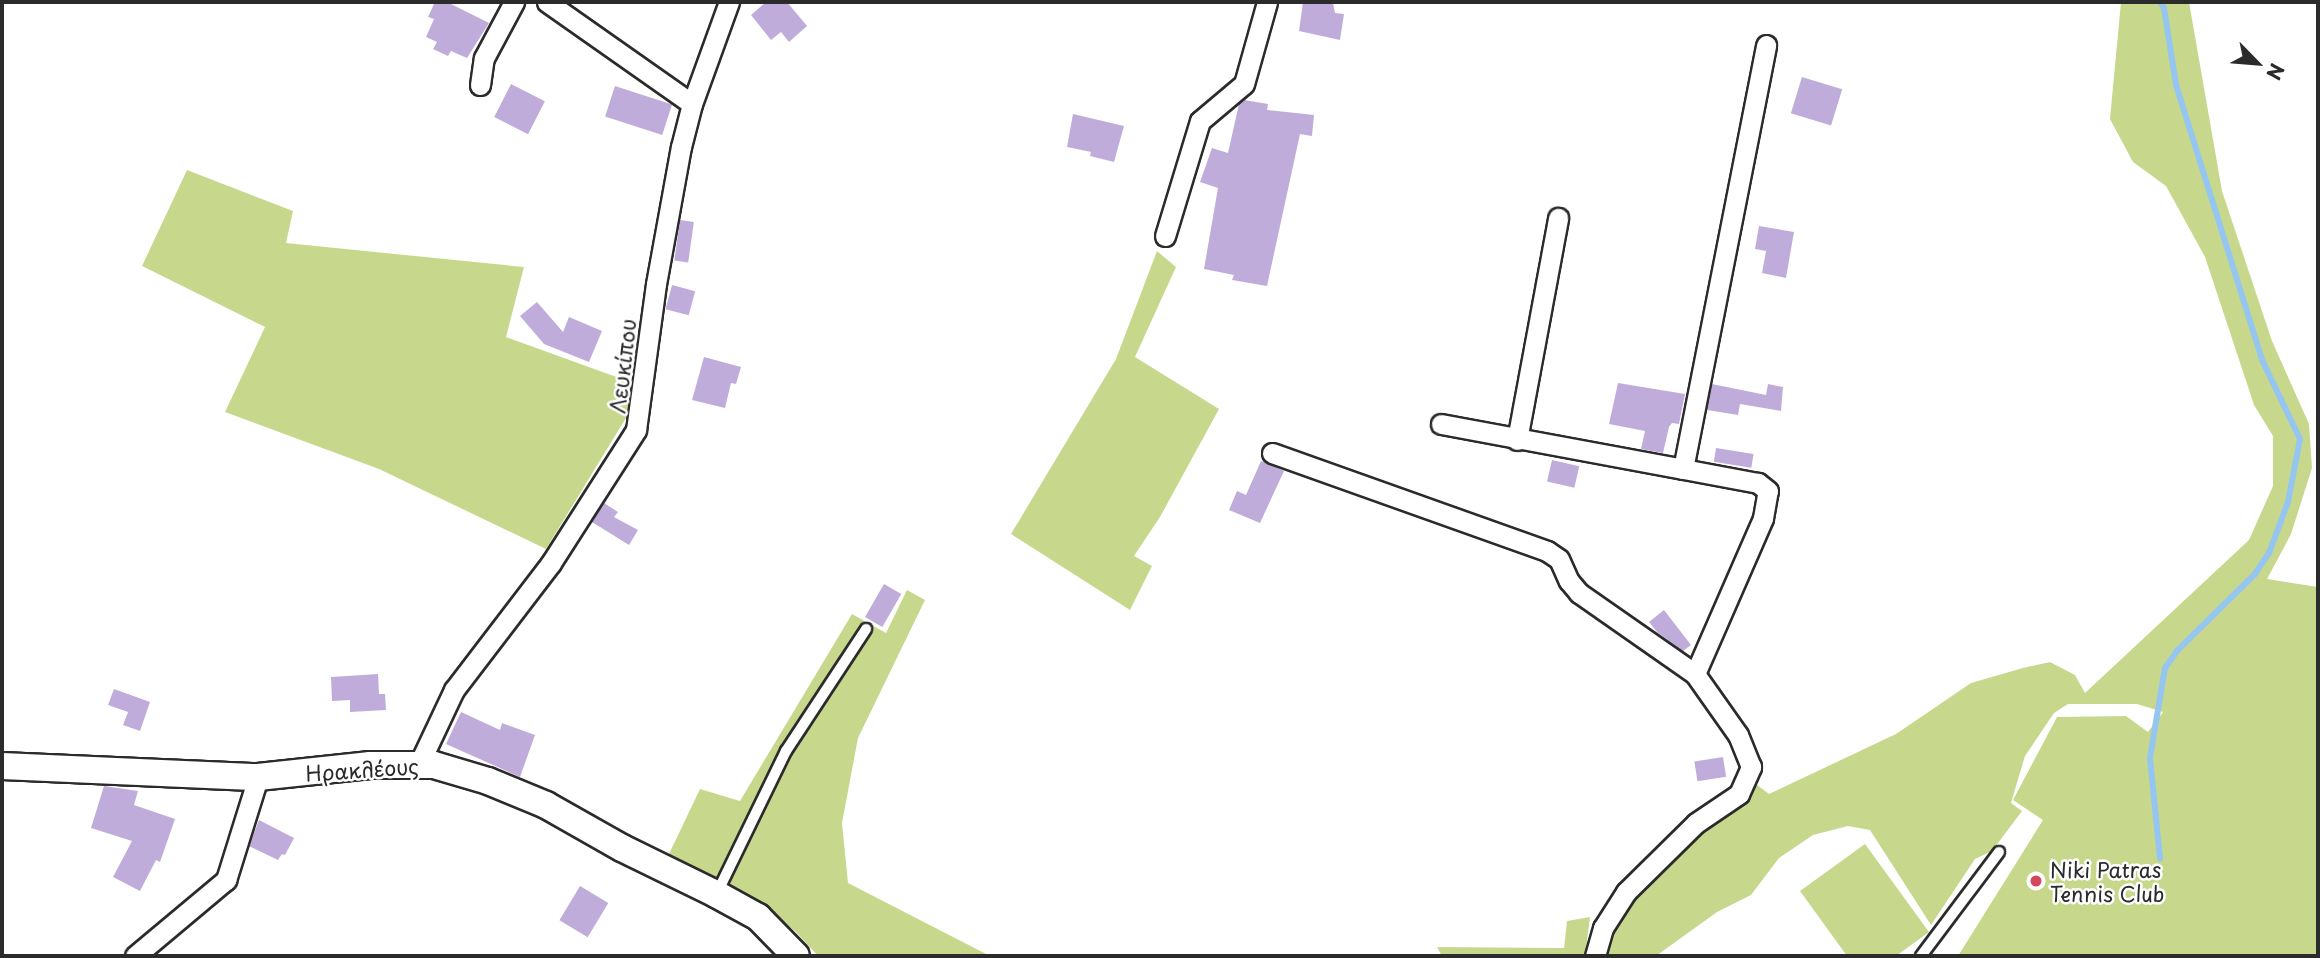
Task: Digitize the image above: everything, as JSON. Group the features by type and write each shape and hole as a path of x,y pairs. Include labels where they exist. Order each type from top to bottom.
{"street":[{"path":"480,85 487,50 514,2"},
{"path":"547,2 692,104"},
{"name":"Λευκίπου","path":"419,764 454,690 558,552 636,430 658,271 692,104 729,2"},
{"path":"1165,236 1200,121 1244,84 1268,2"},
{"path":"1683,469 1766,45"},
{"path":"1517,440 1558,218"},
{"path":"1441,424 1758,484 1768,491 1769,500 1695,674"},
{"path":"1272,453 1547,551 1559,559 1569,581 1580,593 1695,674 1746,750 1751,767 1746,785 1732,800 1712,811 1674,842 1626,892 1602,928 1595,956"},
{"name":"Ηρακλέους","path":"2,766 258,777 370,765 419,764 443,768 515,791 716,894 758,917 796,956"},
{"path":"135,956 226,880 258,777"}],"lane":[{"path":"716,894 786,751 866,629"},
{"path":"1921,956 1999,852"}],"green space":[{"path":"2121,2 2189,2 2222,191 2272,341 2309,424 2312,468 2291,534 2267,579 2318,587 2318,956 1958,956 2043,820 2013,800 2057,717 2126,716 2148,732 2163,712 2137,704 2068,704 2054,713 2025,756 2011,803 2022,811 1992,851 1975,859 1931,925 1870,830 1848,826 1813,835 1779,858 1751,895 1717,912 1656,956 1599,956 1625,900 1749,787 1756,784 1769,794 1896,734 1971,683 2023,668 2050,662 2075,675 2085,693 2249,540 2273,486 2273,436 2254,405 2205,257 2166,186 2133,162 2110,119"},
{"path":"187,170 293,211 286,243 524,267 506,337 633,383 629,413 546,549 379,469 225,412 265,327 142,266"},
{"path":"1157,251 1176,267 1135,357 1219,409 1160,517 1134,556 1152,566 1130,610 1011,534 1116,359"},
{"path":"907,590 925,600 858,738 842,823 848,883 990,956 818,956 796,932 757,900 669,854 700,789 740,801 852,614 886,633"},
{"path":"1865,844 1929,932 1896,956 1847,956 1800,891"},
{"path":"1590,917 1585,956 1442,956 1437,947 1564,948 1567,921"}],"building":[{"path":"435,2 447,2 489,23 467,58 451,51 448,56 433,49 437,42 426,37 434,19 428,17"},
{"path":"766,2 787,2 807,26 789,42 781,32 771,40 751,15"},
{"path":"1303,2 1333,3 1335,13 1344,14 1340,40 1299,31"},
{"path":"1802,77 1842,89 1831,126 1791,113"},
{"path":"511,84 545,101 528,134 494,117"},
{"path":"615,86 672,105 662,135 605,116"},
{"path":"1244,100 1268,104 1267,110 1314,115 1312,136 1300,134 1267,286 1232,280 1234,275 1204,269 1218,188 1200,182 1212,148 1228,153 1239,104"},
{"path":"1073,114 1124,126 1114,162 1090,156 1091,152 1067,147"},
{"path":"680,220 694,222 688,263 674,261"},
{"path":"1759,226 1794,232 1786,278 1762,273 1766,251 1755,249"},
{"path":"672,285 695,291 689,315 666,309"},
{"path":"537,302 563,332 569,317 602,331 589,362 544,344 520,316"},
{"path":"704,357 741,367 736,384 731,383 725,408 692,400"},
{"path":"1618,383 1685,394 1679,424 1672,423 1669,427 1663,453 1641,449 1645,431 1609,424"},
{"path":"1712,384 1766,395 1768,384 1783,387 1781,411 1740,404 1738,415 1707,410"},
{"path":"1716,448 1754,454 1751,468 1714,462"},
{"path":"1552,460 1579,466 1574,488 1547,481"},
{"path":"1261,461 1284,471 1260,523 1229,510 1237,491 1246,495"},
{"path":"604,503 618,512 614,517 638,530 629,545 592,522"},
{"path":"884,584 901,594 882,627 865,617"},
{"path":"1664,610 1691,645 1683,651 1657,632 1649,622"},
{"path":"378,674 379,694 385,694 386,710 350,712 350,700 332,701 331,677"},
{"path":"114,689 150,702 140,731 123,725 128,712 108,705"},
{"path":"461,712 500,730 502,723 535,735 520,777 446,744"},
{"path":"1723,757 1726,777 1697,781 1694,762"},
{"path":"104,786 138,791 134,805 175,819 160,862 156,860 140,891 113,877 132,841 91,828"},
{"path":"259,820 294,838 285,855 282,854 278,860 249,846"},
{"path":"580,886 608,903 588,937 559,920"}],"waterway":[{"path":"2160,2 2164,8 2176,85 2262,360 2300,439 2288,502 2269,553 2255,574 2177,651 2165,668 2150,758 2160,859"}],"place":[{"name":"Niki Patras Tennis Club","path":"2036,881"}]}
